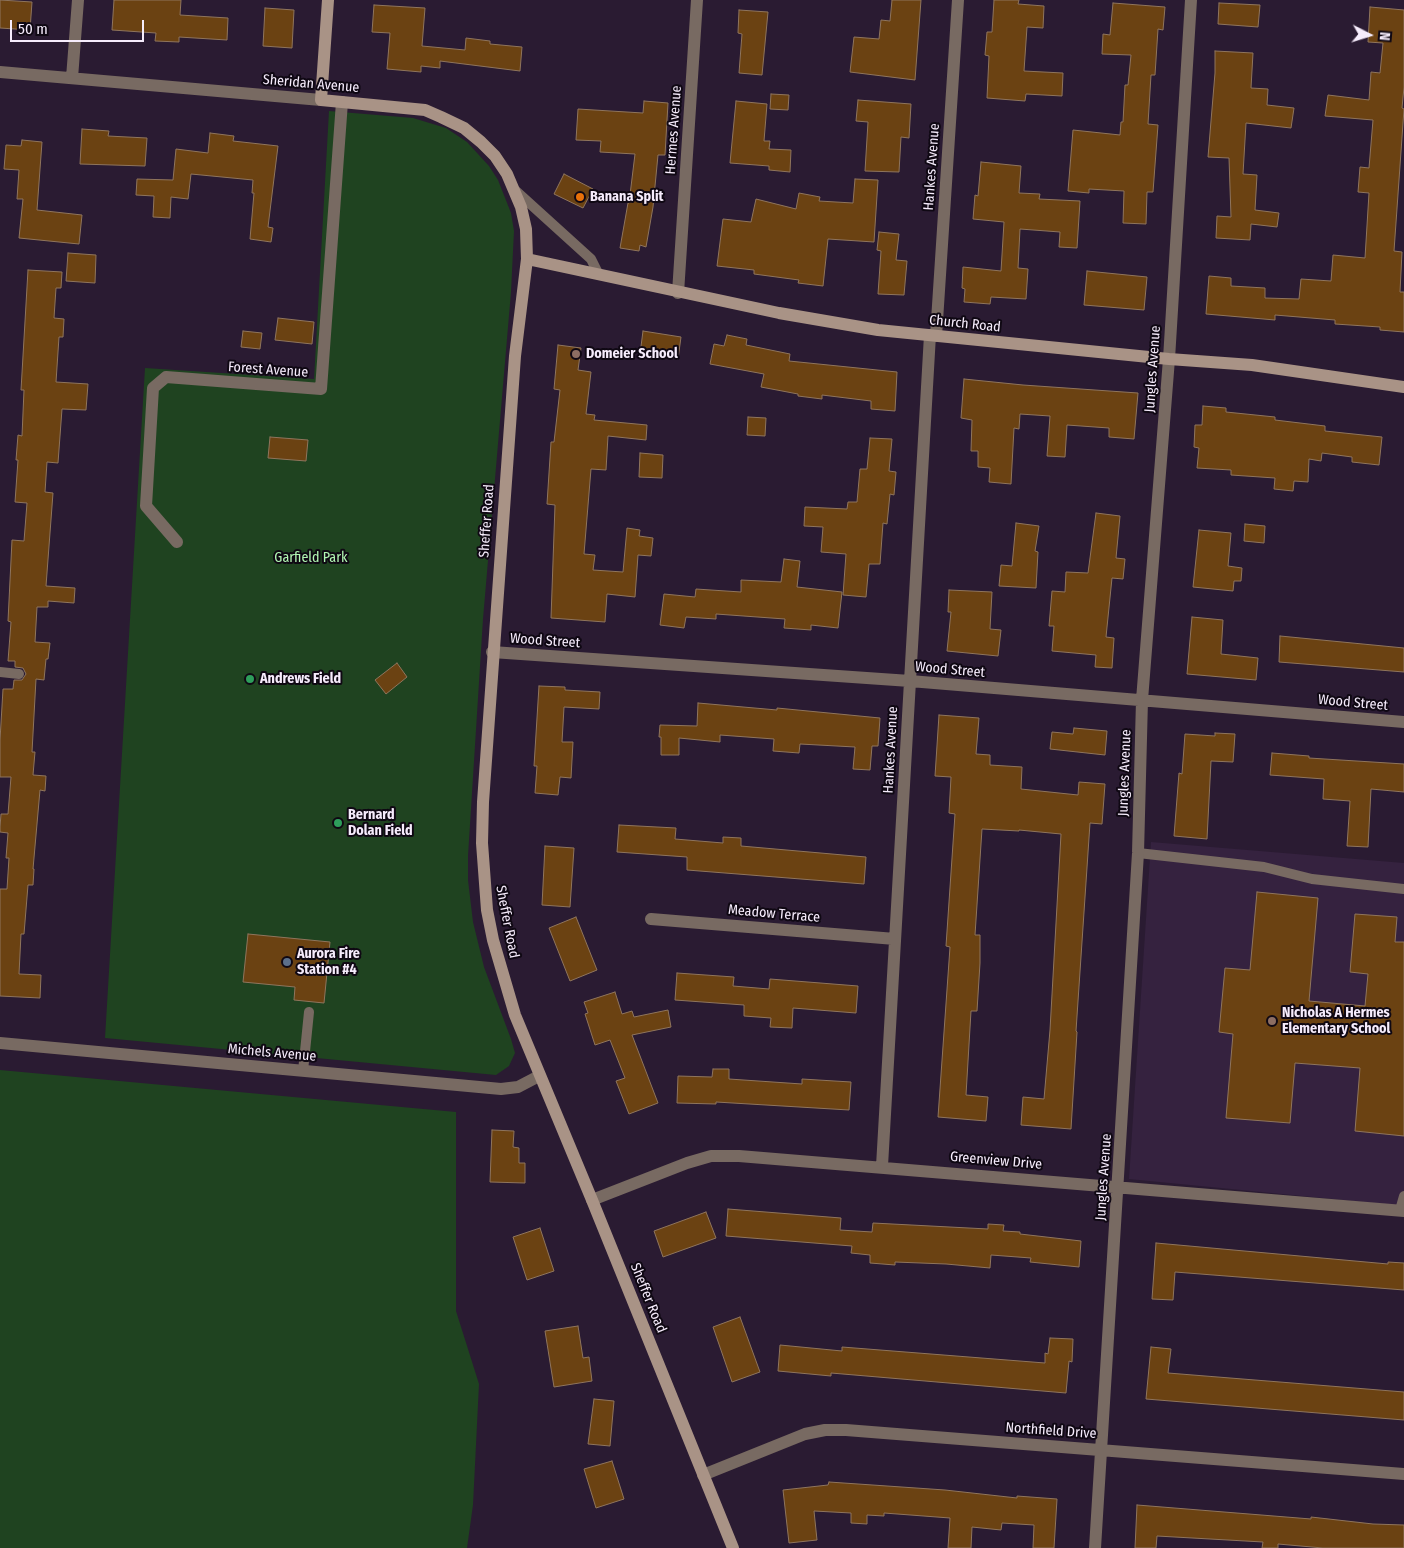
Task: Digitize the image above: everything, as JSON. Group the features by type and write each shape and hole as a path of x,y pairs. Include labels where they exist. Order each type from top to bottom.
{"street":[{"path":"72,78 78,0"},
{"path":"321,100 328,0"},
{"name":"Hermes Avenue","path":"678,293 697,0"},
{"name":"Hankes Avenue","path":"882,1166 910,681 958,0"},
{"name":"Jungles Avenue","path":"1094,1548 1138,853 1142,700 1169,359 1191,0"},
{"name":"Sheridan Avenue","path":"0,72 425,110 464,128 495,156 515,190 524,220 527,259"},
{"name":"Forest Avenue","path":"178,542 146,506 153,388 166,377 321,389 342,102"},
{"name":"Church Road","path":"527,259 678,293 878,330 1169,359 1252,365 1404,387"},
{"name":"Sheffer Road","path":"527,259 515,356 492,652 483,802 483,875 493,940 515,1015 539,1076 592,1200 733,1548"},
{"name":"Wood Street","path":"492,652 910,681 1404,722"},
{"name":"Meadow Terrace","path":"650,919 895,939"},
{"name":"Michels Avenue","path":"0,1043 501,1088 518,1087 539,1076"},
{"name":"Greenview Drive","path":"592,1200 687,1163 711,1156 739,1156 882,1166 1402,1210"},
{"name":"Northfield Drive","path":"703,1476 805,1434 825,1430 846,1430 1404,1474"}],"lane":[{"path":"515,190 591,259 599,275"},
{"path":"0,672 18,674"},
{"path":"1138,853 1264,867 1312,879 1404,889"},
{"path":"303,1071 309,1012"},
{"path":"1402,1210 1404,1196"}],"shaded area":[{"name":"Nicholas A Hermes Elementary School","path":"1151,842 1404,863 1404,1206 1129,1179"}],"green space":[{"name":"Garfield Park","path":"329,111 413,118 446,128 467,142 489,166 498,180 511,213 514,231 511,292 483,619 468,856 468,880 473,922 484,967 515,1053 509,1066 496,1075 105,1038 145,368 314,379"},
{"path":"0,1070 456,1112 456,1311 479,1384 473,1505 467,1548 0,1548"}],"building":[{"path":"0,0 32,2 30,30 0,28"},
{"path":"114,0 181,0 180,15 228,18 227,40 179,37 179,42 155,41 156,33 112,30"},
{"path":"892,0 921,0 915,80 850,72 854,37 879,39 881,20 890,21"},
{"path":"994,0 1019,0 1018,4 1044,6 1043,28 1027,27 1024,71 1063,73 1062,96 1026,94 1025,101 987,98 989,56 985,55 987,32 992,32"},
{"path":"1113,3 1165,7 1163,30 1158,29 1155,75 1151,75 1148,124 1158,125 1153,192 1147,192 1146,224 1123,223 1124,191 1089,189 1089,193 1068,191 1073,130 1120,135 1121,122 1123,122 1125,85 1128,85 1131,55 1102,54 1103,34 1110,35"},
{"path":"1219,3 1260,5 1258,27 1218,24"},
{"path":"374,5 425,8 422,46 465,50 466,38 490,41 490,44 522,47 520,71 440,61 440,68 421,66 421,72 387,69 390,33 372,32"},
{"path":"1370,7 1404,10 1404,87 1402,108 1404,109 1394,251 1402,252 1400,292 1404,292 1404,332 1380,330 1380,327 1335,324 1335,320 1275,315 1275,320 1206,314 1209,276 1231,278 1231,286 1265,288 1265,298 1299,299 1301,279 1331,281 1333,255 1365,258 1369,193 1358,192 1360,167 1369,168 1373,120 1325,116 1328,95 1369,100 1371,72 1380,73 1383,43 1368,42"},
{"path":"265,8 294,10 292,48 263,46"},
{"path":"739,10 768,12 762,75 739,73 742,34 738,33"},
{"path":"1215,51 1253,53 1251,88 1268,89 1267,105 1294,108 1291,128 1246,123 1243,174 1257,175 1255,210 1279,213 1277,227 1251,224 1250,240 1216,238 1217,216 1231,217 1229,158 1208,157"},
{"path":"771,94 789,95 788,110 770,109"},
{"path":"858,100 911,104 909,138 901,137 899,172 865,171 868,122 856,121"},
{"path":"644,101 668,103 665,155 658,155 653,207 646,247 640,245 639,251 620,248 629,203 635,154 600,152 601,141 576,140 578,109 643,113"},
{"path":"736,101 767,104 764,141 770,141 769,149 791,150 790,172 769,170 769,166 730,163"},
{"path":"82,129 109,131 108,136 147,138 145,166 80,164"},
{"path":"210,133 234,136 233,141 278,146 268,227 273,228 271,242 250,239 254,193 252,193 253,180 191,174 188,199 171,197 170,218 153,217 154,196 136,195 137,179 173,180 176,149 208,153"},
{"path":"22,140 42,142 37,210 82,215 79,244 19,238 23,199 17,199 19,170 4,169 6,145 21,146"},
{"path":"981,162 1021,166 1019,193 1040,194 1039,199 1080,201 1077,248 1059,247 1060,232 1020,229 1018,268 1028,269 1026,299 991,297 990,304 964,302 965,289 962,288 963,267 1001,271 1004,222 973,219 975,195 978,196"},
{"path":"564,174 593,189 583,208 554,194"},
{"path":"855,179 878,180 874,242 828,239 823,286 798,283 799,280 754,274 754,270 717,266 723,219 751,222 756,199 796,209 799,193 820,197 819,201 853,203"},
{"path":"879,232 899,234 896,260 907,261 904,295 878,294 881,251 877,250"},
{"path":"68,253 96,255 95,283 66,281"},
{"path":"28,270 62,272 61,288 56,288 54,318 64,319 63,337 59,337 56,382 88,384 86,410 62,409 58,463 47,462 45,492 53,493 46,586 75,588 74,603 48,601 48,607 37,607 35,642 50,643 44,680 36,679 32,752 35,752 33,775 46,776 45,791 40,790 33,885 28,885 24,934 21,934 19,974 41,975 40,998 0,996 0,889 7,889 9,858 6,858 8,833 0,832 0,827 1,814 8,814 11,777 0,777 3,689 13,689 14,680 22,680 26,674 23,668 15,667 15,661 8,661 11,622 8,621 12,540 24,541 27,503 15,502 18,435 22,436 24,390 21,390"},
{"path":"1087,271 1147,277 1144,310 1084,305"},
{"path":"278,318 314,322 312,344 275,340"},
{"path":"243,331 262,333 260,349 241,347"},
{"path":"643,331 681,337 678,359 640,354"},
{"path":"727,335 747,339 746,345 790,354 789,361 897,372 895,411 871,409 871,401 822,395 822,399 798,396 798,394 761,387 764,374 710,364 714,344 724,346"},
{"path":"558,345 581,348 578,370 591,372 586,414 595,415 594,420 647,425 646,440 608,436 606,470 591,469 584,554 595,555 593,570 623,572 627,528 640,530 639,536 653,538 651,556 638,555 635,597 607,594 605,622 551,618 555,505 547,504 551,442 554,442 560,390 554,389"},
{"path":"964,379 1138,393 1134,439 1109,437 1109,428 1067,425 1065,457 1047,456 1050,416 1020,414 1019,429 1014,428 1011,484 989,482 990,468 978,467 978,451 971,451 972,420 961,418"},
{"path":"1203,406 1226,408 1226,412 1275,417 1275,420 1325,426 1325,431 1382,437 1379,465 1352,462 1352,457 1322,453 1321,461 1309,459 1308,482 1294,481 1293,491 1274,489 1275,478 1231,475 1231,470 1197,468 1199,448 1194,447 1195,425 1202,425"},
{"path":"748,417 766,418 765,436 747,435"},
{"path":"270,437 308,440 306,461 268,458"},
{"path":"870,438 892,439 889,471 896,472 894,495 890,494 887,524 883,523 880,564 869,564 866,597 843,595 846,554 821,552 823,527 804,526 805,507 847,509 848,502 857,502 860,469 867,469"},
{"path":"640,453 663,455 662,478 639,477"},
{"path":"1096,513 1120,516 1116,558 1125,559 1123,579 1112,578 1106,637 1114,638 1112,668 1095,667 1096,655 1052,651 1054,626 1049,626 1052,591 1065,592 1066,572 1088,573"},
{"path":"1016,523 1039,526 1035,551 1038,552 1036,588 999,586 1001,565 1012,566"},
{"path":"1245,524 1265,526 1264,543 1244,541"},
{"path":"1199,530 1231,533 1228,566 1242,568 1241,581 1234,581 1233,591 1193,587"},
{"path":"784,559 800,561 797,587 842,592 838,628 811,625 811,630 784,628 785,619 716,614 716,619 686,617 684,628 660,625 664,594 695,597 696,589 741,592 741,580 781,582"},
{"path":"949,590 992,592 990,629 1001,630 998,656 947,651 951,612 948,612"},
{"path":"1192,617 1223,620 1221,654 1258,658 1256,680 1187,674"},
{"path":"1280,636 1404,648 1404,672 1279,662"},
{"path":"397,663 407,677 386,694 375,680"},
{"path":"539,686 565,687 565,690 600,692 599,709 564,707 562,742 573,742 571,778 560,777 558,795 535,793 537,766 534,766"},
{"path":"698,703 777,710 777,708 880,718 878,746 872,746 870,770 853,769 855,747 800,744 799,753 773,751 774,739 720,735 720,742 679,738 679,755 661,755 660,725 697,726"},
{"path":"939,715 979,718 976,754 990,755 990,765 1022,767 1021,789 1078,795 1079,782 1105,784 1102,824 1090,823 1071,1129 1021,1125 1023,1097 1044,1099 1050,1030 1061,834 1019,830 982,829 975,935 980,935 980,963 977,1011 971,1011 966,1095 988,1097 986,1121 938,1117 950,947 946,946 955,814 949,813 951,777 935,776"},
{"path":"1074,728 1107,731 1105,755 1050,749 1052,732 1073,734"},
{"path":"1215,733 1235,734 1233,762 1211,761 1207,839 1174,836 1179,773 1182,774 1185,734 1215,736"},
{"path":"1272,753 1309,756 1309,758 1404,764 1404,792 1371,789 1368,847 1347,846 1350,801 1323,799 1324,779 1270,775"},
{"path":"619,825 676,828 675,839 723,843 723,837 741,838 741,846 866,857 864,884 687,870 687,857 617,852"},
{"path":"545,846 574,848 570,907 542,905"},
{"path":"1257,892 1318,898 1309,1001 1365,1006 1368,974 1350,972 1355,914 1397,917 1395,942 1404,942 1404,1136 1355,1131 1360,1068 1295,1063 1290,1123 1226,1118 1233,1034 1219,1032 1225,968 1250,970"},
{"path":"576,917 597,970 570,981 549,928"},
{"name":"Aurora Fire Station #4","path":"248,934 330,942 324,1003 294,1000 295,987 243,982"},
{"path":"677,973 734,977 733,986 769,989 770,979 858,986 856,1013 793,1008 792,1028 770,1027 771,1018 744,1016 744,1005 675,1000"},
{"path":"615,992 622,1014 632,1011 634,1017 668,1010 671,1027 632,1035 658,1103 629,1114 616,1081 625,1078 610,1040 595,1045 585,1014 588,1013 584,1002"},
{"path":"713,1069 729,1069 729,1079 802,1084 802,1079 851,1082 849,1110 716,1102 716,1104 677,1103 678,1076 712,1077"},
{"path":"492,1130 514,1131 513,1147 519,1148 519,1163 525,1163 525,1183 490,1182"},
{"path":"728,1209 841,1218 840,1230 872,1232 873,1223 988,1229 988,1224 1004,1225 1003,1231 1081,1241 1079,1267 1030,1262 1031,1258 991,1255 990,1268 946,1264 895,1262 895,1265 870,1263 870,1255 851,1253 852,1246 726,1236"},
{"path":"706,1212 716,1238 663,1257 654,1231"},
{"path":"540,1228 554,1271 527,1280 513,1237"},
{"path":"1156,1243 1388,1264 1388,1262 1404,1263 1404,1290 1175,1272 1173,1300 1152,1299"},
{"path":"740,1317 760,1372 732,1382 713,1327"},
{"path":"578,1326 583,1358 589,1357 592,1381 554,1387 545,1331"},
{"path":"1050,1338 1073,1339 1072,1362 1069,1361 1066,1393 831,1373 831,1376 778,1371 780,1345 842,1351 842,1347 1045,1363 1045,1353 1048,1354"},
{"path":"1151,1347 1171,1349 1168,1373 1404,1392 1404,1420 1146,1399"},
{"path":"594,1399 614,1401 610,1446 588,1444"},
{"path":"612,1461 624,1499 596,1508 584,1469"},
{"path":"829,1482 945,1490 1017,1498 1017,1496 1057,1499 1054,1548 1033,1548 1034,1525 1002,1523 1001,1530 972,1527 971,1548 948,1548 950,1518 884,1513 884,1516 867,1515 867,1524 851,1523 851,1513 814,1511 817,1540 789,1543 783,1490 828,1485"},
{"path":"1137,1505 1404,1525 1404,1548 1323,1548 1278,1544 1278,1548 1262,1548 1263,1542 1157,1536 1156,1548 1135,1548"}],"place":[{"name":"Banana Split","path":"580,197"},
{"name":"Domeier School","path":"576,354"},
{"name":"Andrews Field","path":"250,679"},
{"name":"Bernard Dolan Field","path":"338,823"},
{"name":"Aurora Fire Station #4","path":"287,962"},
{"name":"Nicholas A Hermes Elementary School","path":"1272,1021"}]}
